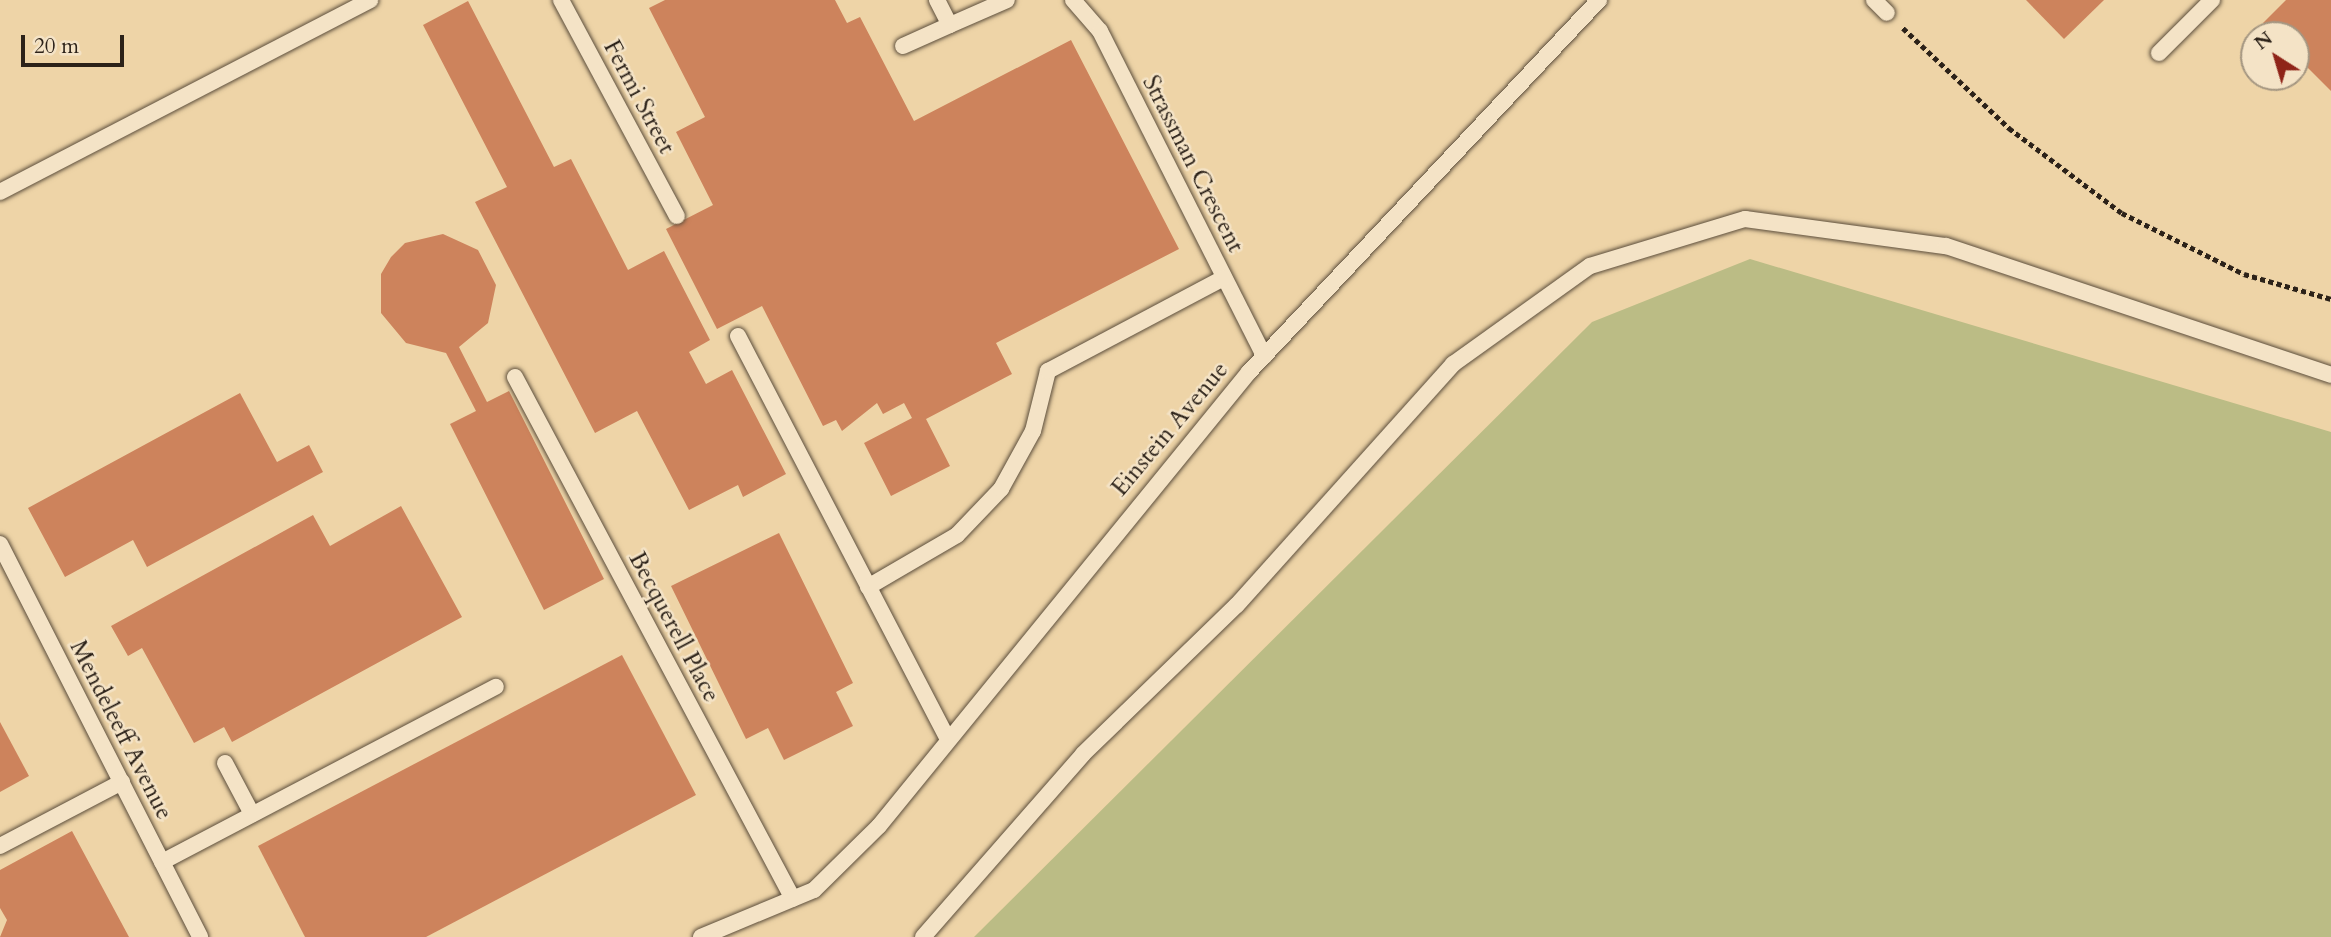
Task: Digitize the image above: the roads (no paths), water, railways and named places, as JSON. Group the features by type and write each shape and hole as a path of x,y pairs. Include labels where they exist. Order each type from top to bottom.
{"lane":[{"path":"0,192 370,0"},
{"name":"Fermi Street","path":"561,0 677,216"},
{"path":"937,0 950,25"},
{"path":"903,46 1007,0"},
{"name":"Strassman Crescent","path":"1073,0 1100,30 1264,356"},
{"name":"Einstein Avenue","path":"793,899 814,890 879,826 1264,356 1599,0"},
{"path":"1874,0 1887,13"},
{"path":"2159,53 2212,0"},
{"path":"923,937 1083,754 1237,605 1452,364 1590,266 1745,219 1946,246 2331,375"},
{"path":"868,587 957,535 1001,489 1033,431 1048,371 1224,278"},
{"path":"738,336 948,740"},
{"name":"Becquerell Place","path":"515,377 793,899"},
{"name":"Mendeleeff Avenue","path":"0,544 200,937"},
{"path":"162,862 496,687"},
{"path":"225,763 252,814"},
{"path":"0,846 122,782"},
{"path":"701,937 793,899"}]}
